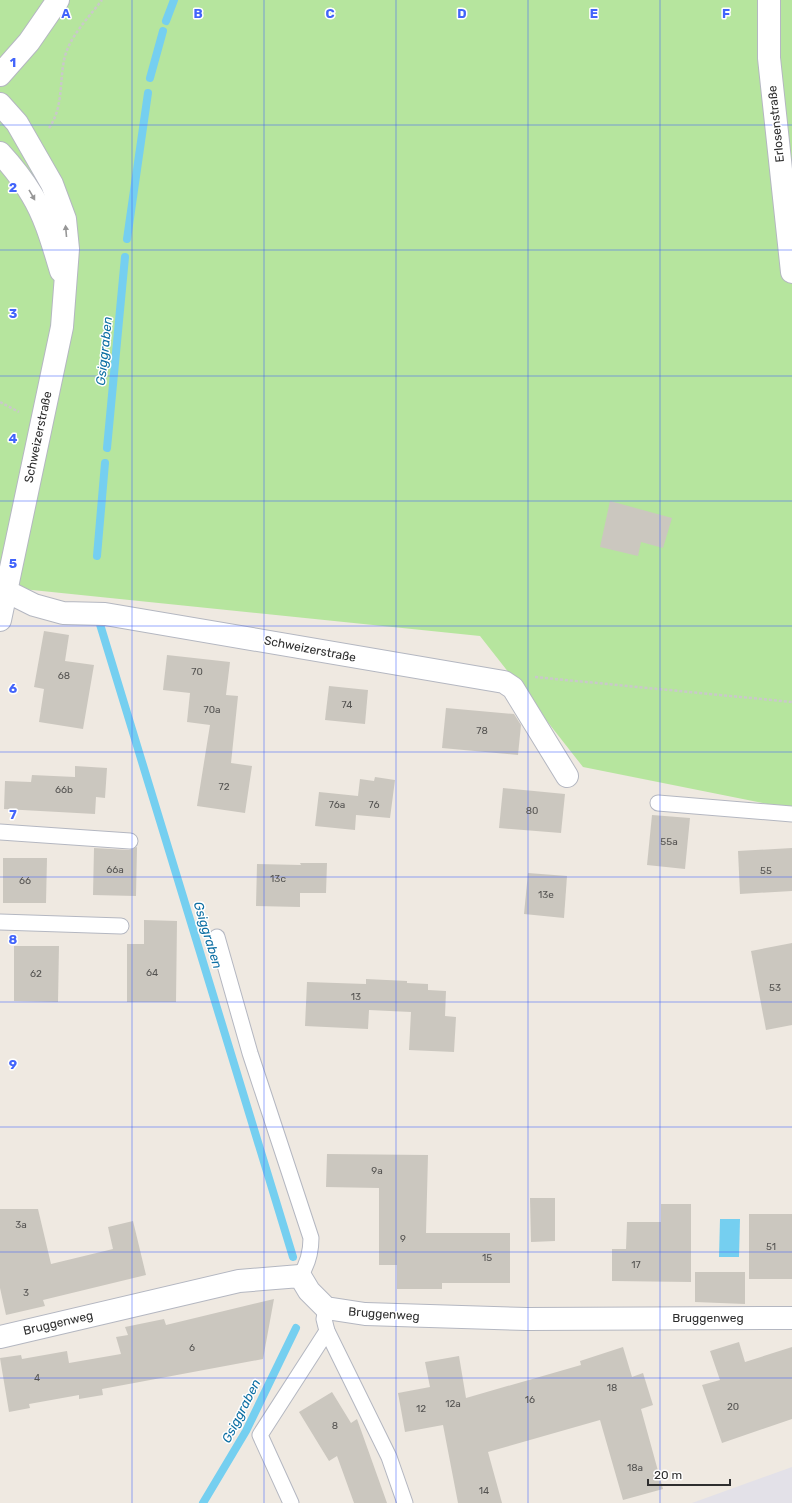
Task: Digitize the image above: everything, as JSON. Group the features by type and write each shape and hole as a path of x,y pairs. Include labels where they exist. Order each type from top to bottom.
{"street":[{"path":"0,75 29,42 58,0"},
{"name":"Erlosenstraße","path":"769,0 769,58 792,272"},
{"name":"Schweizerstraße","path":"0,104 17,124 52,184 65,219 68,249 62,327 0,620"},
{"name":"Schweizerstraße","path":"0,153 33,195 47,228 65,283"},
{"name":"Schweizerstraße","path":"6,591 34,605 63,613 105,614 226,633 390,664 504,682 513,688"},
{"path":"513,688 567,776"},
{"path":"300,1276 309,1291 326,1308"},
{"name":"Bruggenweg","path":"0,1337 239,1281 300,1276"},
{"name":"Bruggenweg","path":"326,1308 365,1314 421,1317 527,1319 792,1318"}],"lane":[{"path":"658,803 792,814"},
{"path":"0,832 130,841"},
{"path":"0,922 121,926"},
{"path":"217,937 250,1053 311,1238 311,1249 307,1266 300,1276"},
{"path":"326,1308 324,1319 327,1331 389,1457 405,1503"},
{"path":"290,1503 260,1435 327,1331"}],"path":[{"path":"51,126 59,102 65,56 73,38 102,0"},
{"path":"513,688 520,675 792,702"}],"shaded area":[{"path":"792,1467 792,1503 692,1503"}],"green space":[{"path":"0,0 792,0 792,809 583,767 480,636 3,587 0,602"}],"water":[{"path":"720,1219 740,1219 739,1257 719,1257"}],"building":[{"path":"610,501 672,518 663,548 641,542 638,556 600,547"},
{"path":"44,631 69,635 65,661 94,665 83,729 39,722 44,689 34,687"},
{"path":"167,655 230,662 226,695 238,696 231,763 252,766 245,813 197,806 210,725 187,722 190,693 163,690"},
{"path":"329,686 368,690 365,724 325,720"},
{"path":"446,708 514,714 521,725 518,755 442,748"},
{"path":"75,766 107,768 105,798 96,797 95,814 4,809 5,781 31,782 32,775 75,777"},
{"path":"375,777 395,780 390,818 356,815 355,830 315,826 319,792 358,796 360,779 374,781"},
{"path":"503,788 565,794 561,833 499,828"},
{"path":"652,815 690,818 685,869 647,865"},
{"path":"137,847 136,896 93,895 94,848 129,850"},
{"path":"792,848 792,891 740,894 738,851"},
{"path":"3,858 47,858 46,903 3,903"},
{"path":"300,863 327,863 326,893 300,893 300,907 256,906 257,864 301,865"},
{"path":"528,873 567,876 564,918 524,914"},
{"path":"144,920 177,921 176,1002 127,1002 127,944 144,944"},
{"path":"792,943 792,1025 766,1030 751,951"},
{"path":"14,946 59,946 58,1002 14,1001"},
{"path":"366,979 407,981 407,983 428,984 428,990 446,991 445,1016 456,1017 454,1052 409,1050 411,1012 369,1010 368,1029 305,1026 307,982 366,984"},
{"path":"327,1154 428,1155 426,1233 510,1233 510,1283 442,1283 442,1289 397,1289 397,1265 379,1265 379,1188 326,1187"},
{"path":"530,1198 555,1198 555,1241 531,1242"},
{"path":"661,1204 691,1204 691,1282 612,1281 612,1249 626,1249 627,1222 661,1222"},
{"path":"0,1209 38,1209 51,1264 113,1249 108,1227 133,1221 146,1275 43,1300 45,1306 6,1315 0,1288"},
{"path":"749,1214 792,1214 792,1279 749,1279"},
{"path":"695,1272 745,1272 745,1304 695,1302"},
{"path":"274,1299 263,1359 102,1389 103,1395 79,1399 79,1395 29,1404 30,1408 9,1412 0,1358 21,1355 22,1359 67,1351 69,1363 121,1354 116,1337 128,1335 125,1327 164,1319 166,1325"},
{"path":"739,1342 745,1362 792,1347 792,1419 722,1443 702,1385 720,1380 710,1351"},
{"path":"623,1347 632,1377 643,1373 653,1405 641,1409 663,1489 623,1500 600,1420 488,1452 502,1503 458,1503 443,1425 405,1432 398,1393 430,1387 425,1362 459,1356 466,1398 581,1365 580,1361"},
{"path":"332,1392 351,1423 357,1419 387,1503 354,1503 337,1456 329,1461 299,1412"}],"waterway":[{"name":"Gsiggraben","path":"166,21 174,0"},
{"name":"Gsiggraben","path":"150,78 163,31"},
{"name":"Gsiggraben","path":"127,239 148,93"},
{"name":"Gsiggraben","path":"107,448 125,257"},
{"name":"Gsiggraben","path":"97,556 105,463"},
{"name":"Gsiggraben","path":"99,621 293,1257"},
{"name":"Gsiggraben","path":"203,1503 246,1431 296,1328"}]}
